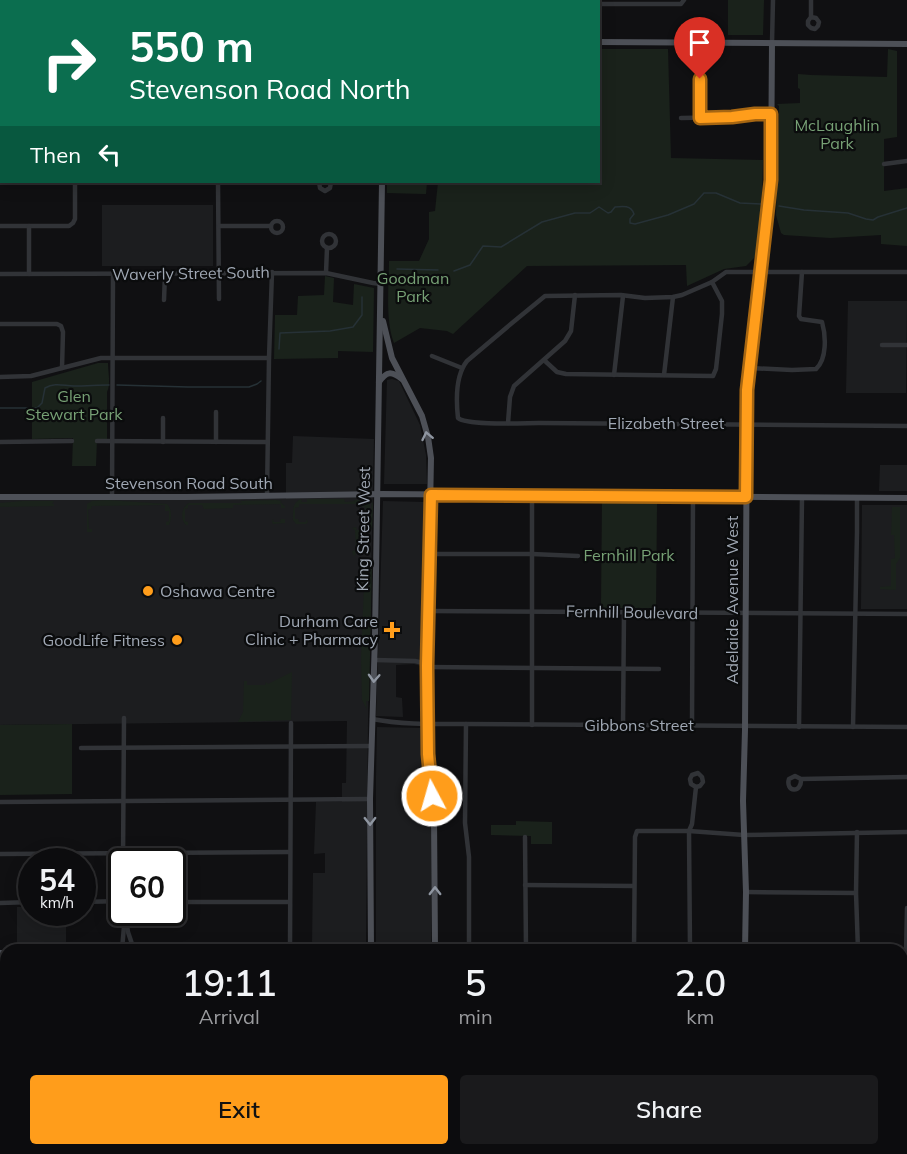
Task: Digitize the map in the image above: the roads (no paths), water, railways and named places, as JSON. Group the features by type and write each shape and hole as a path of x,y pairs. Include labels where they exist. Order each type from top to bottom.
{"main road":[{"path":"600,42 907,44"},
{"name":"Adelaide Avenue West","path":"745,944 743,801 747,424 750,368 771,180 771,43"},
{"name":"King Street West","path":"371,944 370,799 375,660 382,183"},
{"path":"380,309 392,358 422,416 431,458 427,665 429,770 434,815 435,944"},
{"path":"378,382 389,373 396,374 405,381"},
{"name":"Stevenson Road South","path":"0,497 377,494 907,498"}],"street":[{"path":"600,4 681,4 684,0"},
{"name":"Adelaide Avenue West","path":"771,43 773,0"},
{"path":"811,0 811,17"},
{"path":"700,118 701,60"},
{"path":"681,118 771,114"},
{"path":"884,164 907,161"},
{"path":"0,226 69,226 75,219 75,183"},
{"path":"218,183 219,299"},
{"path":"319,183 320,188 325,191 330,188 331,183"},
{"path":"28,274 29,226"},
{"path":"219,226 271,226"},
{"path":"326,273 327,248"},
{"path":"267,496 272,272"},
{"path":"432,356 462,368 467,361 545,296 645,298 682,296 712,282 726,272 907,272"},
{"path":"750,368 816,369 822,363 824,328 822,322 801,319 799,316 802,272"},
{"name":"Waverly Street South","path":"0,274 326,273 381,284"},
{"path":"112,497 113,274"},
{"path":"164,300 165,274"},
{"path":"544,360 556,372 566,374 713,376 716,369 722,301 712,282"},
{"path":"508,423 510,397 514,386 565,341 571,331 575,295"},
{"path":"614,375 623,296"},
{"path":"664,375 674,297"},
{"path":"0,324 57,324 61,326 63,332 62,368"},
{"path":"882,345 907,345"},
{"path":"0,376 31,376 92,360 112,358 269,358"},
{"name":"Elizabeth Street","path":"462,368 457,408 458,418 461,421 907,426"},
{"path":"216,412 216,442"},
{"path":"162,442 163,418"},
{"path":"0,442 72,441"},
{"path":"97,441 267,442"},
{"path":"532,495 532,725"},
{"path":"692,725 693,496"},
{"path":"799,727 802,498"},
{"path":"853,727 857,498"},
{"path":"429,554 578,556"},
{"name":"Fernhill Boulevard","path":"428,611 907,614"},
{"path":"623,726 624,612"},
{"path":"375,660 416,661 427,665 660,669"},
{"path":"123,848 124,718"},
{"name":"Gibbons Street","path":"372,718 383,721 466,724 907,727"},
{"path":"290,944 291,723"},
{"path":"466,724 465,823 469,857 469,944"},
{"path":"81,748 372,746"},
{"path":"801,779 907,777"},
{"path":"690,944 689,831 692,824 696,787"},
{"path":"0,802 370,799"},
{"path":"634,944 636,833 640,830 744,835 907,832"},
{"path":"857,832 858,944"},
{"path":"525,837 526,944"},
{"path":"186,853 290,852"},
{"path":"0,854 108,853"},
{"path":"525,885 634,886"},
{"path":"746,892 856,893"},
{"path":"0,903 18,902"},
{"path":"186,902 289,902"},
{"path":"905,944 907,908"},
{"path":"123,944 124,926"},
{"path":"127,926 132,944"}],"waterway":[{"path":"454,271 470,265 483,246 501,247 542,222 575,213 590,213 599,207 608,213 615,207 629,208 634,214 630,223 635,224 668,215 694,204 704,193 716,193 740,203 761,204"},
{"path":"779,206 848,213 873,220 907,208"},
{"path":"397,269 438,270"},
{"path":"279,349 280,333 330,331 353,327 362,315 362,297"},
{"path":"117,385 249,387 261,381"},
{"path":"0,408 37,408 42,403 45,388 52,385 109,385"}],"place":[{"name":"Oshawa Centre","path":"148,591"},
{"name":"Durham Care Clinic + Pharmacy","path":"392,630"},
{"name":"GoodLife Fitness","path":"177,640"}],"park label":[{"name":"McLaughlin Park","path":"837,134"},
{"name":"Goodman Park","path":"413,287"},
{"name":"Glen Stewart Park","path":"74,405"},
{"name":"Fernhill Park","path":"629,555"}]}
